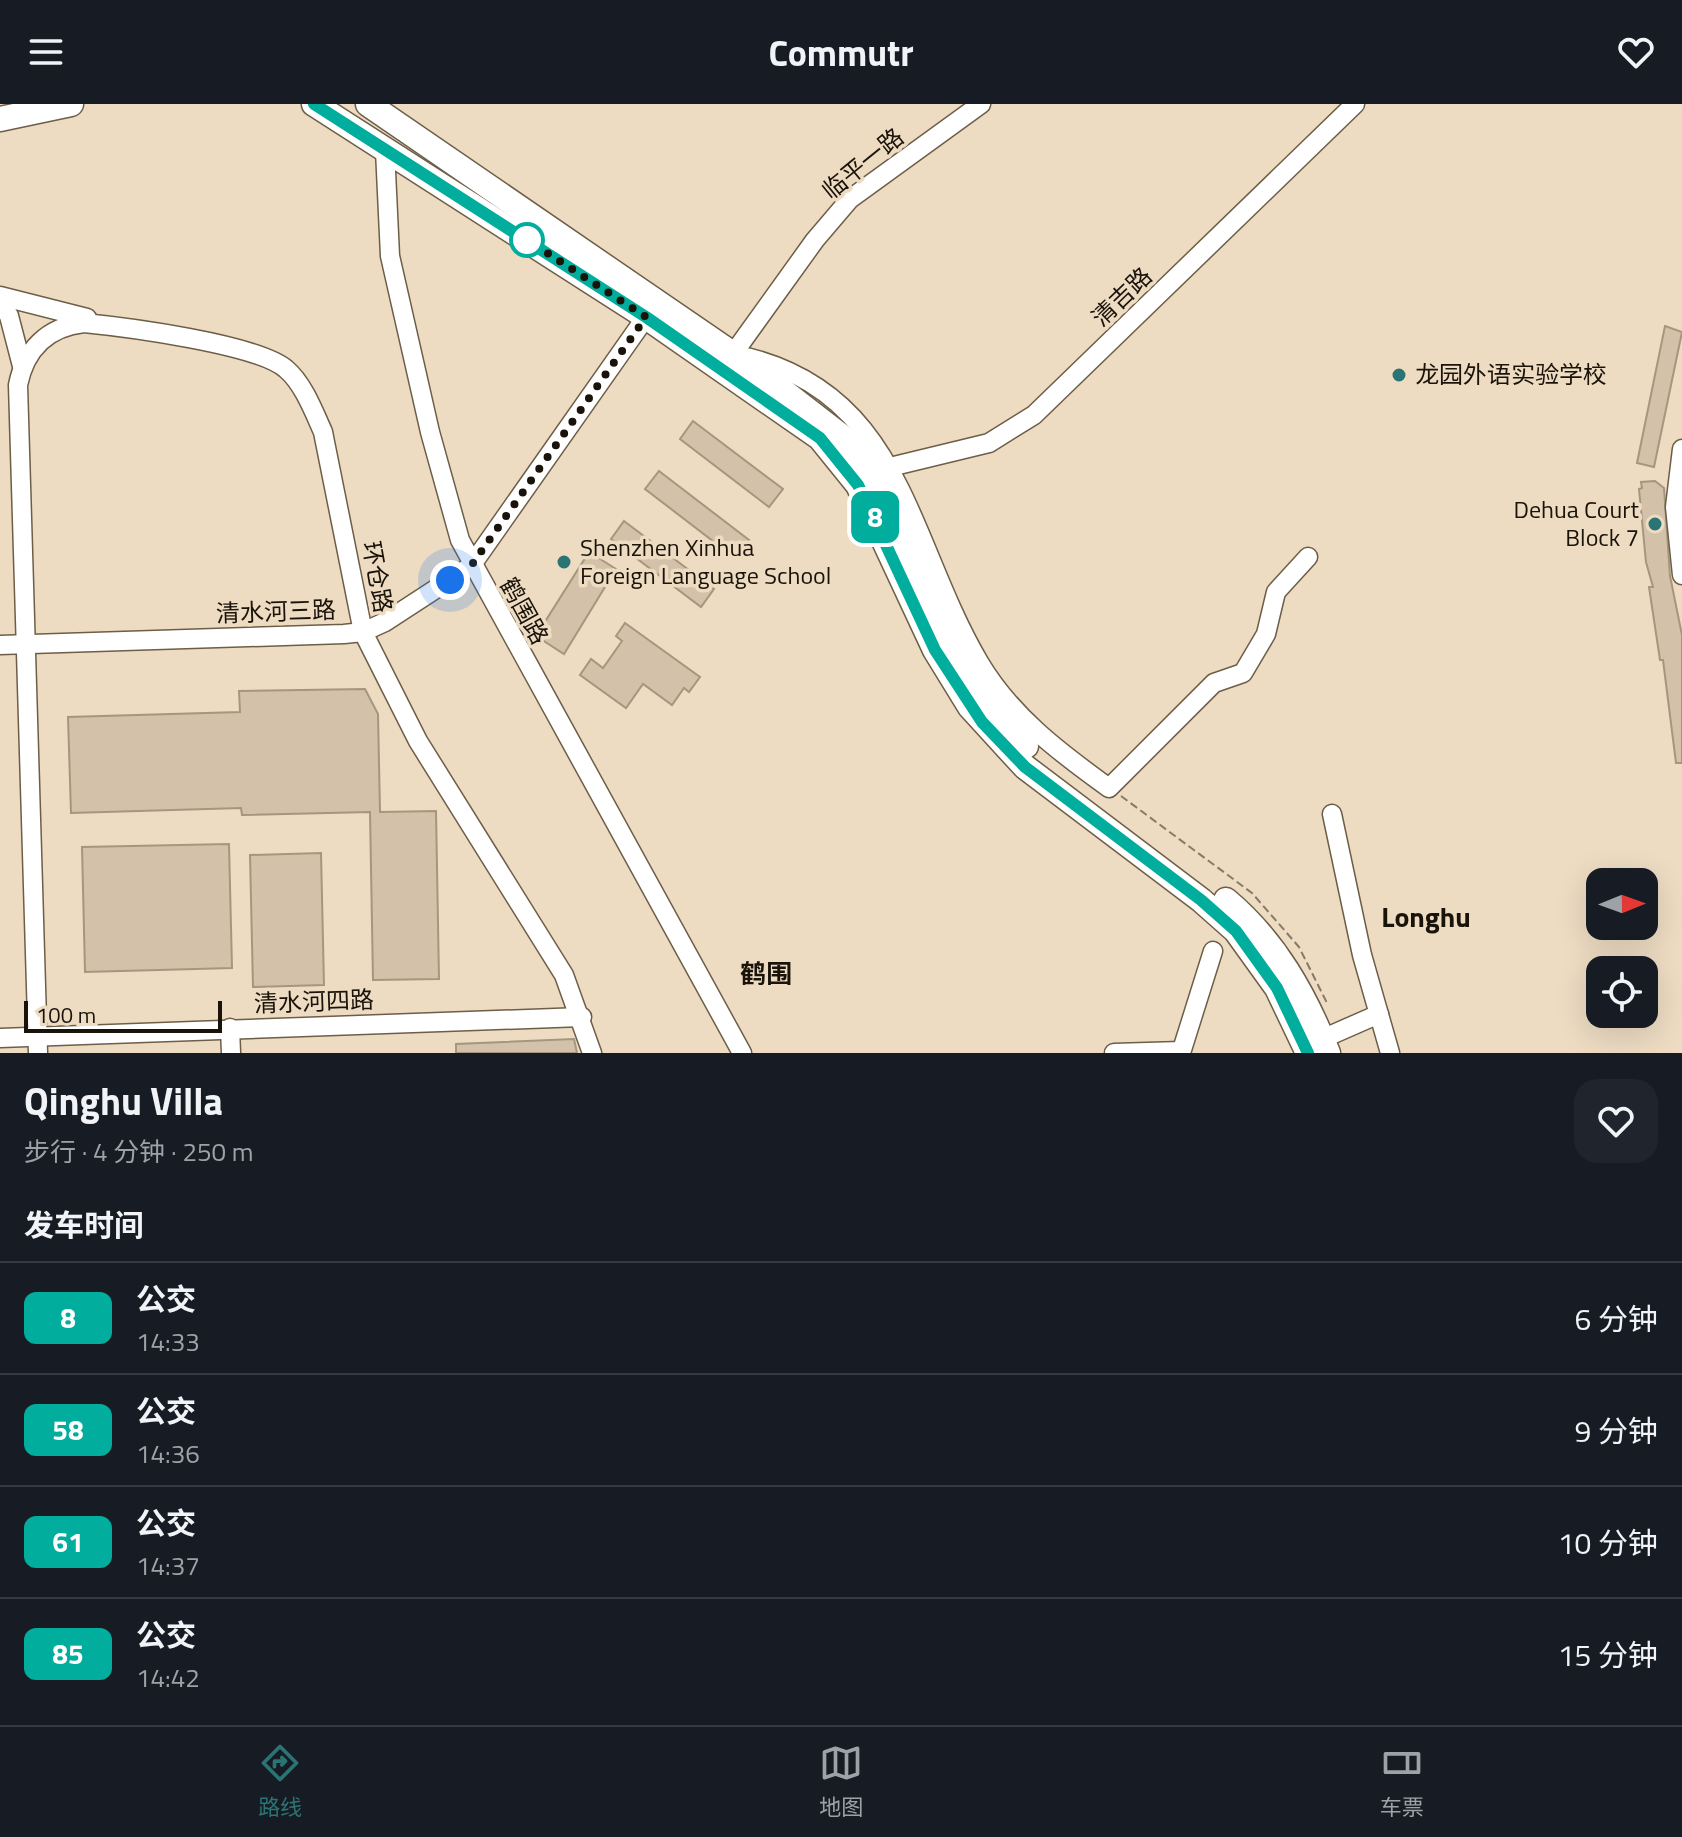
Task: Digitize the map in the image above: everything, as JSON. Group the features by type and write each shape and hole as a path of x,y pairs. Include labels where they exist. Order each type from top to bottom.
{"main road":[{"path":"0,119 71,104"},
{"path":"314,104 646,317 799,421 839,458 866,499 930,639 970,707 1025,767 1201,900 1236,931 1319,1048"},
{"path":"368,104 823,419 866,462 891,503 955,649 1008,726 1056,772 1222,896 1249,921 1293,979 1319,1048"},
{"path":"413,168 423,170 431,165 432,147"}],"street":[{"name":"临平一路","path":"733,354 815,240 850,199 981,104"},
{"name":"清吉路","path":"890,467 989,443 1034,415 1355,104"},
{"name":"鹤围路","path":"385,150 390,256 399,301 442,478 471,566 742,1053"},
{"path":"0,299 123,327"},
{"path":"0,299 9,316 22,366 18,385 37,1045"},
{"name":"清水河三路","path":"0,645 363,632 385,622 471,566 646,317"},
{"name":"环仓路","path":"22,366 33,347 69,324 123,327 264,357 287,369 312,406 323,432 363,632 418,741 564,975 582,1017 592,1053"},
{"path":"733,354 768,361 829,399 872,438 890,467 954,615 991,681 1035,731 1109,788 1214,683 1243,673 1266,634 1276,592 1308,557"},
{"path":"1682,449 1675,507 1682,575"},
{"path":"1332,814 1390,1053"},
{"path":"1114,1053 1181,1052 1213,951"},
{"path":"1319,1048 1379,1014"},
{"name":"清水河四路","path":"0,1038 37,1045 230,1028 582,1017"},
{"path":"230,1028 231,1053"}],"building":[{"path":"1665,326 1682,332 1654,467 1637,463"},
{"path":"693,421 783,489 769,507 680,439"},
{"path":"659,471 749,540 735,558 645,489"},
{"path":"1655,481 1664,488 1670,576 1682,635 1682,763 1676,763 1663,660 1660,660 1649,587 1653,587 1646,562 1639,489 1642,488 1641,482"},
{"path":"624,521 714,589 701,607 611,539"},
{"path":"589,552 616,569 564,654 536,636"},
{"path":"625,623 700,677 689,692 684,688 672,705 643,684 626,708 580,675 591,659 603,668 622,641 616,636"},
{"path":"365,689 378,714 380,812 436,811 439,979 373,980 370,812 242,815 241,808 71,813 68,717 240,712 239,691"},
{"path":"229,844 232,968 85,972 82,847"},
{"path":"321,853 324,985 253,987 250,855"},
{"path":"574,1039 577,1053 456,1053 456,1044"}],"bus line":[{"name":"8","path":"314,104 646,317 820,438 850,471 866,499 935,650 959,692 982,722 1025,767 1214,910 1236,931 1277,988 1308,1053"}],"place":[{"name":"龙园外语实验学校","path":"1399,375"},
{"name":"Dehua Court Block 7","path":"1655,524"},
{"name":"Shenzhen Xinhua Foreign Language School","path":"564,562"}],"district":[{"name":"Longhu","path":"1426,917"},
{"name":"鹤围","path":"766,974"}],"route":[{"path":"450,580 471,566 646,317 518,234 527,240"}]}
